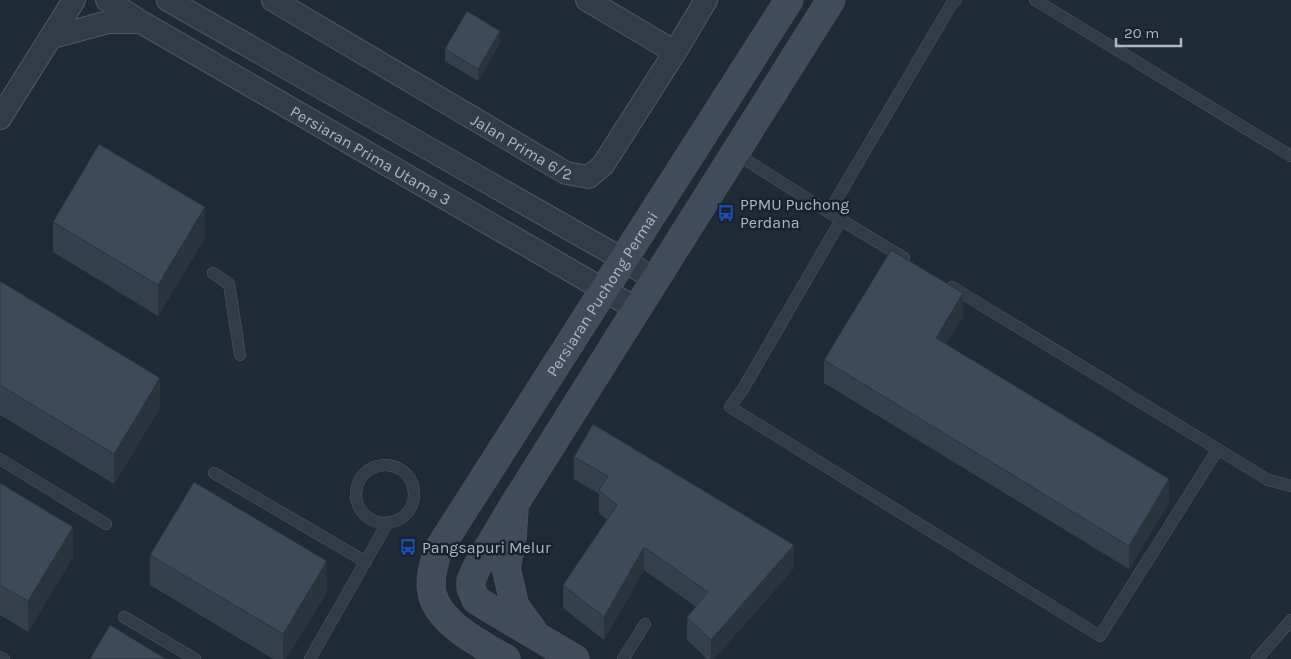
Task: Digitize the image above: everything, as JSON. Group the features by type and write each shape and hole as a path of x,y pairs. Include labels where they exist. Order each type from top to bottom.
{"main road":[{"name":"Persiaran Puchong Permai","path":"432,593 432,573 438,550 606,290 789,0"},
{"path":"575,659 476,600 471,588 471,580 515,502 831,0"},
{"path":"515,502 512,539 506,568 515,606 539,638"},
{"path":"471,588 432,593 440,610 458,630 506,659"}],"street":[{"path":"0,118 74,0"},
{"name":"Persiaran Prima Utama 3","path":"107,0 141,22 637,308"},
{"name":"Persiaran Prima Utama 3","path":"168,0 624,260 655,280"},
{"name":"Jalan Prima 6/2","path":"273,0 566,173 589,177 604,165 706,0"},
{"path":"587,0 675,52"},
{"path":"52,37 108,22 141,22"}],"lane":[{"path":"829,212 951,5 956,0"},
{"path":"1035,0 1291,156"},
{"path":"735,153 916,266"},
{"path":"841,220 743,390 730,407 1100,636 1218,449"},
{"path":"213,274 229,284 240,355"},
{"path":"942,281 1268,480 1291,486"},
{"path":"0,460 106,524"},
{"path":"310,659 388,522 404,516 414,500 412,482 406,474 399,468 381,465 371,468 358,482 357,502 369,518 378,522 388,522"},
{"path":"214,473 366,562"},
{"path":"124,617 196,659"},
{"path":"1257,659 1291,620"},
{"path":"623,659 645,624"},
{"path":"0,657 4,659"}],"building":[{"path":"467,11 500,31 478,69 445,49"},
{"path":"99,144 205,207 158,285 53,222"},
{"path":"891,250 963,293 936,338 1169,479 1129,546 824,360"},
{"path":"0,281 160,378 114,454 0,385"},
{"path":"593,424 794,545 711,640 687,617 708,592 644,547 604,617 563,585 617,505 599,490 608,476 574,457"},
{"path":"194,482 327,561 283,634 150,555"},
{"path":"0,483 73,527 28,601 0,585"},
{"path":"110,625 166,659 90,659"}],"place":[{"name":"PPMU Puchong Perdana","path":"726,213"},
{"name":"Pangsapuri Melur","path":"408,547"}]}
